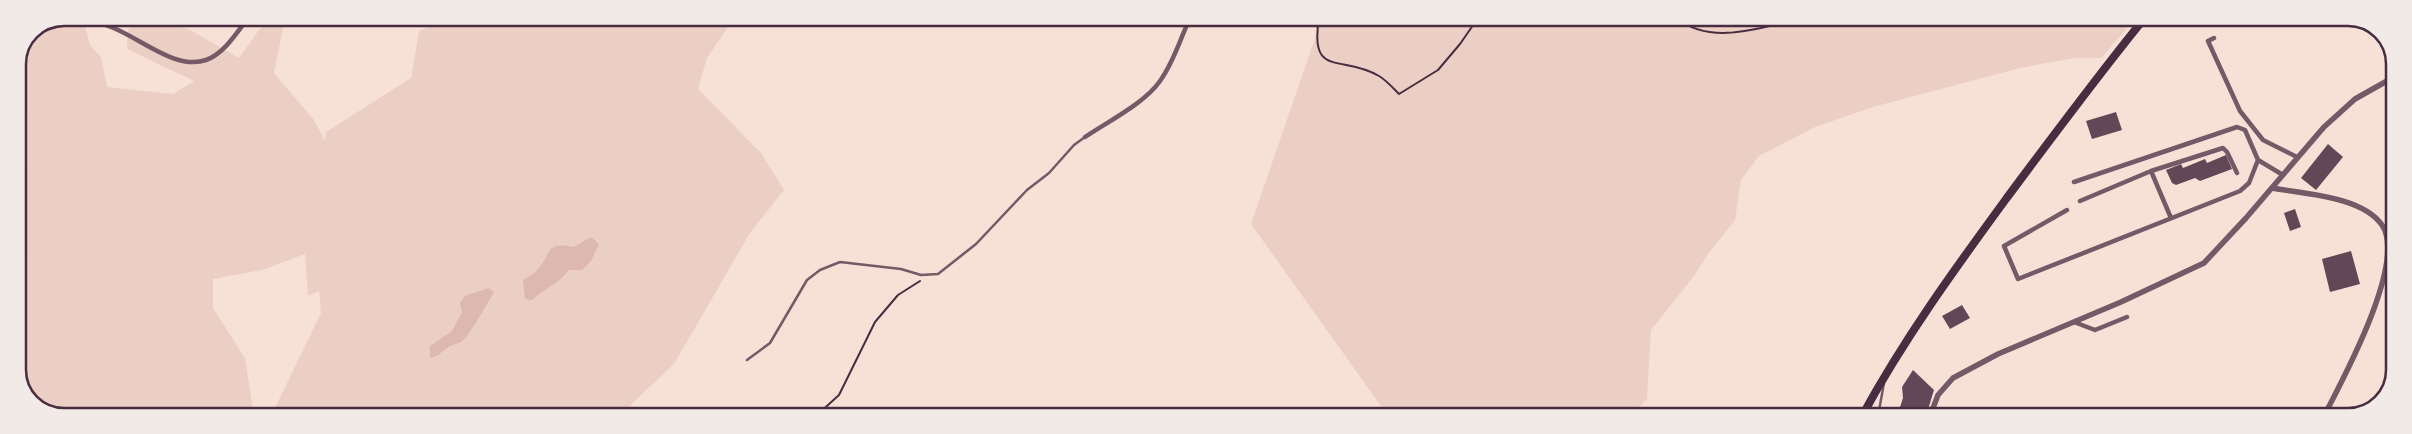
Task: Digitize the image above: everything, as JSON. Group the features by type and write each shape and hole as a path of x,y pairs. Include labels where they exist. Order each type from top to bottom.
{"main road":[{"path":"1867,408 1912,330 1984,229 2137,27"}],"street":[{"path":"108,26 119,30 174,59 189,62 206,60 225,47 242,26"},
{"path":"1085,137 1139,100 1159,83 1172,62 1187,26"},
{"path":"2214,38 2208,41 2240,111 2264,140 2296,157"},
{"path":"1933,408 1938,395 1953,378 1998,354 2074,322 2204,262 2272,188 2296,157 2324,127 2355,99 2386,82"},
{"path":"2074,182 2237,127 2245,130 2258,160 2283,174"},
{"path":"2080,201 2151,171 2223,148 2228,152 2237,174"},
{"path":"2067,210 2004,246 2018,279 2240,191 2249,183 2258,160"},
{"path":"2151,171 2171,218"},
{"path":"2272,188 2342,200 2355,205 2381,224 2385,233"},
{"path":"2328,408 2368,330 2385,264"},
{"path":"2074,322 2095,330 2127,317"}],"lane":[{"path":"747,360 770,343 807,280 820,270 840,262 931,275 938,274 958,261 1027,190 1049,173 1074,145 1085,137"},
{"path":"1880,408 1886,375"}],"path":[{"path":"1318,27 1316,39 1318,52 1327,61 1356,67 1379,76 1399,94 1438,70 1472,27"},
{"path":"1697,27 1710,32 1741,33 1767,27"},
{"path":"825,407 838,395 875,322 898,295 931,275"}],"shaded area":[{"path":"85,26 90,45 101,57 107,87 173,94 194,81 127,49 128,29 134,26 178,26 192,31 239,58 263,26 283,26 274,73 314,120 325,141 326,132 411,78 419,31 430,26 728,26 707,58 698,89 761,153 784,190 750,233 674,364 628,407 275,407 321,313 319,291 308,296 305,254 262,270 213,279 213,308 245,358 253,407 59,407 41,400 31,389 26,372 26,64 29,50 37,37 57,27"},
{"path":"1319,27 2128,27 2101,58 2074,58 2020,68 1873,107 1815,127 1759,156 1741,180 1735,220 1651,330 1647,399 1638,408 1382,408 1251,224"},
{"path":"591,237 599,244 591,261 582,270 569,270 561,279 532,300 525,299 523,280 535,272 553,247 574,247"},
{"path":"489,288 494,292 464,339 430,358 430,346 452,331 462,312 460,303 465,296"}],"building":[{"path":"2116,112 2122,130 2092,139 2086,121"},
{"path":"2328,144 2343,157 2316,190 2301,178"},
{"path":"2226,155 2232,169 2200,181 2195,178 2176,185 2172,183 2166,170 2181,164 2183,168 2205,159 2207,163"},
{"path":"2295,209 2301,227 2290,231 2284,213"},
{"path":"2351,251 2360,284 2330,292 2322,259"},
{"path":"1962,305 1970,318 1950,329 1942,316"},
{"path":"1913,370 1934,390 1929,408 1900,408 1903,398 1902,387"}]}
